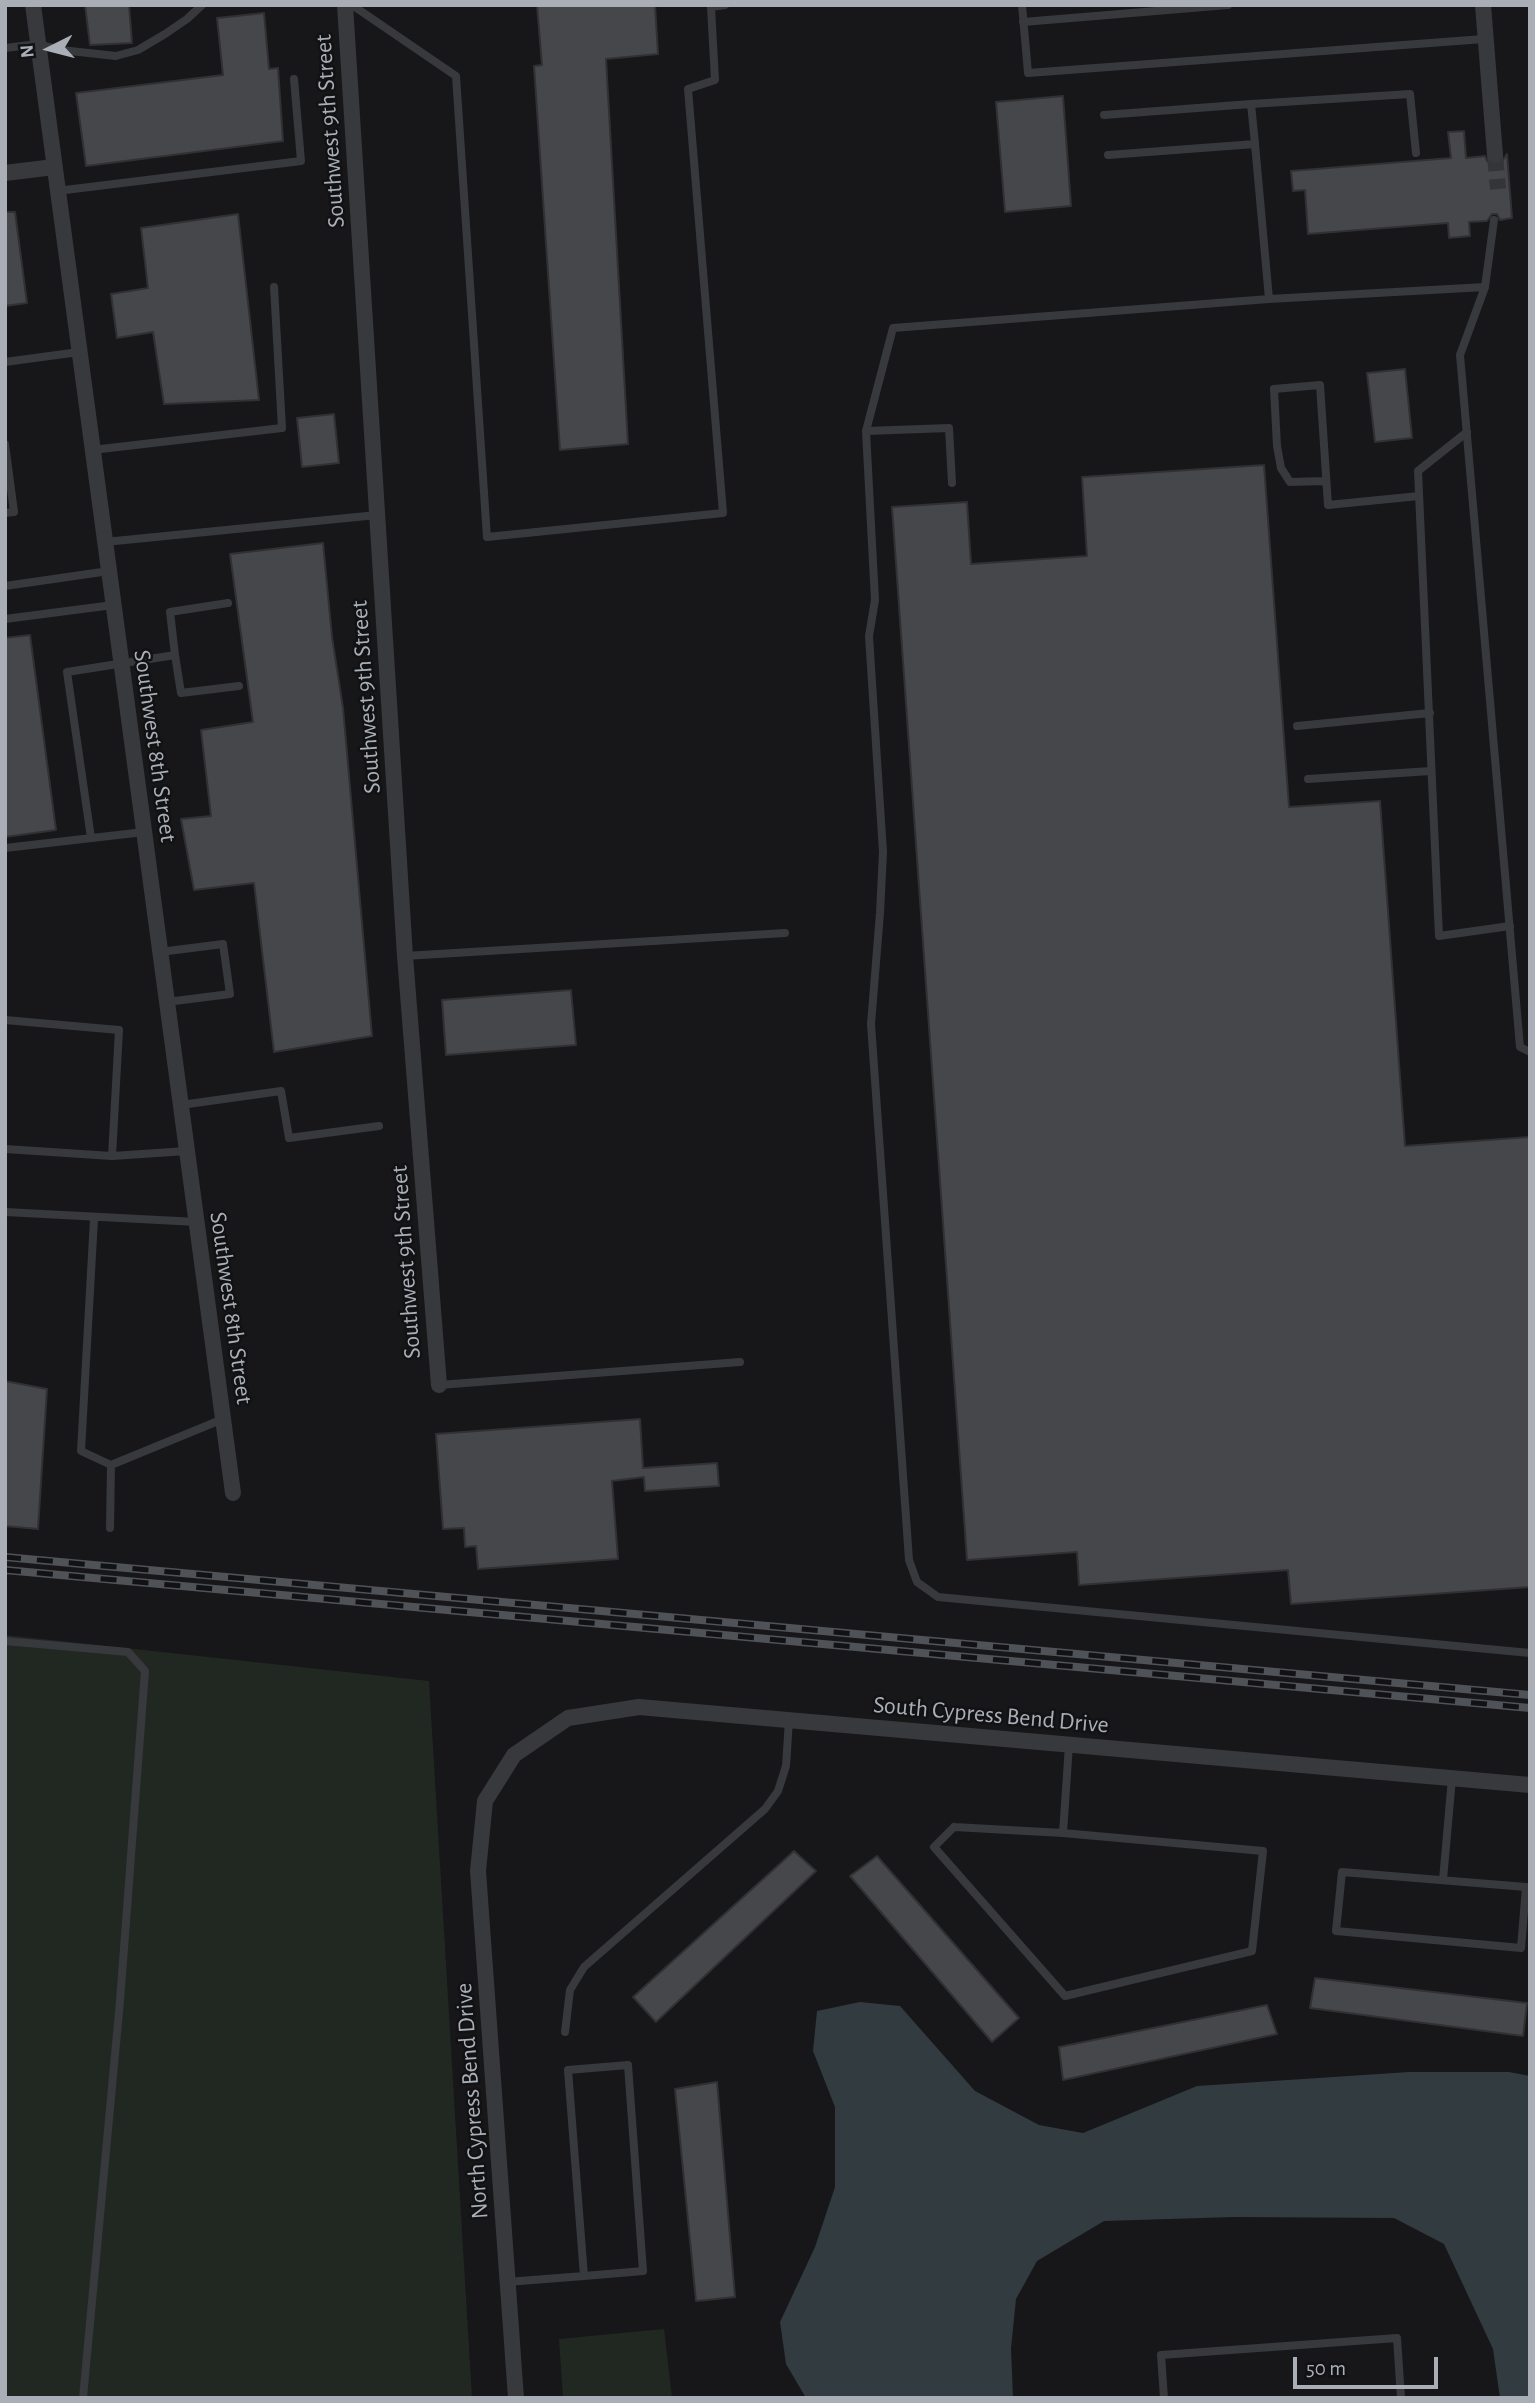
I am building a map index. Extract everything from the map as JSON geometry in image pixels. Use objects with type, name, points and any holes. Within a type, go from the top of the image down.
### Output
[{"type":"street","name":"Southwest 8th Street","points":[[33,5],[233,1493]]},
{"type":"street","name":"Southwest 9th Street","points":[[345,5],[405,956],[439,1385]]},
{"type":"street","points":[[1483,5],[1495,155]]},
{"type":"street","points":[[5,173],[54,167]]},
{"type":"street","name":"South Cypress Bend Drive","points":[[485,1801],[514,1755],[568,1718],[639,1707],[1530,1785]]},
{"type":"street","name":"North Cypress Bend Drive","points":[[485,1801],[478,1871],[516,2398]]},
{"type":"lane","points":[[5,48],[38,44],[72,51],[116,55],[138,50],[187,19],[202,5]]},
{"type":"lane","points":[[352,5],[456,76],[486,537],[723,513],[688,89],[715,80],[711,7],[725,5]]},
{"type":"lane","points":[[1022,5],[1028,73],[1484,39]]},
{"type":"lane","points":[[1023,22],[1228,5]]},
{"type":"lane","points":[[57,191],[301,161],[294,79]]},
{"type":"lane","points":[[1104,115],[1410,94],[1416,153]]},
{"type":"lane","points":[[1251,104],[1269,299]]},
{"type":"lane","points":[[1108,155],[1255,144]]},
{"type":"lane","points":[[1494,220],[1485,287],[1460,355],[1520,1047],[1530,1052]]},
{"type":"lane","points":[[92,450],[282,428],[274,287]]},
{"type":"lane","points":[[1485,287],[1269,299],[893,328],[866,431],[875,600],[869,636],[883,852],[871,1024],[909,1559],[917,1582],[938,1597],[1530,1653]]},
{"type":"lane","points":[[5,362],[79,352]]},
{"type":"lane","points":[[1325,481],[1290,482],[1281,468],[1273,389],[1320,386],[1328,505],[1419,496]]},
{"type":"lane","points":[[866,431],[949,428],[952,483]]},
{"type":"lane","points":[[1467,432],[1418,471],[1439,936],[1510,926]]},
{"type":"lane","points":[[5,444],[14,512],[5,513]]},
{"type":"lane","points":[[104,542],[377,515]]},
{"type":"lane","points":[[5,586],[109,571]]},
{"type":"lane","points":[[228,603],[170,612],[175,655],[181,693],[239,687]]},
{"type":"lane","points":[[5,619],[113,605]]},
{"type":"lane","points":[[91,838],[67,672],[175,655]]},
{"type":"lane","points":[[1297,726],[1430,713]]},
{"type":"lane","points":[[1308,779],[1431,771]]},
{"type":"lane","points":[[5,848],[144,832]]},
{"type":"lane","points":[[405,956],[785,933]]},
{"type":"lane","points":[[160,952],[223,944],[229,993],[167,1002]]},
{"type":"lane","points":[[5,1020],[119,1030],[112,1156]]},
{"type":"lane","points":[[181,1105],[281,1091],[289,1138],[379,1126]]},
{"type":"lane","points":[[5,1149],[112,1156],[187,1151]]},
{"type":"lane","points":[[5,1212],[94,1219],[197,1222]]},
{"type":"lane","points":[[94,1219],[81,1451],[111,1465],[223,1419]]},
{"type":"lane","points":[[439,1385],[740,1362]]},
{"type":"lane","points":[[110,1528],[111,1465]]},
{"type":"lane","points":[[5,1642],[128,1653],[145,1671],[120,2001],[83,2398]]},
{"type":"lane","points":[[565,2032],[570,1990],[584,1967],[765,1810],[779,1791],[786,1766],[789,1720]]},
{"type":"lane","points":[[1063,1833],[1069,1745]]},
{"type":"lane","points":[[1443,1880],[1452,1778]]},
{"type":"lane","points":[[954,1827],[1063,1833],[1263,1851],[1252,1951],[1065,1996],[934,1847],[954,1827]]},
{"type":"lane","points":[[1342,1872],[1443,1880],[1526,1887],[1521,1948],[1336,1931],[1342,1872]]},
{"type":"lane","points":[[507,2282],[584,2276],[643,2271],[628,2065],[568,2070],[584,2276]]},
{"type":"lane","points":[[1164,2398],[1161,2354],[1397,2339],[1401,2398]]},
{"type":"shaded area","points":[[5,1635],[429,1681],[472,2398],[5,2398]]},
{"type":"shaded area","points":[[860,2002],[900,2006],[975,2091],[1039,2125],[1083,2133],[1197,2086],[1409,2072],[1509,2072],[1530,2076],[1530,2398],[1500,2398],[1493,2349],[1444,2244],[1394,2218],[1234,2217],[1104,2221],[1037,2261],[1016,2299],[1011,2348],[1013,2398],[806,2398],[786,2364],[780,2322],[815,2247],[835,2187],[835,2107],[813,2051],[817,2011]]},
{"type":"shaded area","points":[[664,2329],[672,2398],[563,2398],[559,2339]]},
{"type":"building","points":[[85,5],[129,5],[132,43],[90,45]]},
{"type":"building","points":[[537,5],[655,5],[658,54],[606,59],[628,444],[560,450],[534,66],[542,65]]},
{"type":"building","points":[[264,13],[269,69],[278,68],[283,141],[86,166],[76,93],[223,75],[217,18]]},
{"type":"building","points":[[1063,96],[1071,206],[1005,212],[996,102]]},
{"type":"building","points":[[1464,131],[1466,158],[1485,156],[1487,161],[1495,165],[1501,163],[1507,154],[1512,218],[1500,220],[1497,214],[1492,214],[1487,221],[1469,222],[1470,236],[1449,238],[1448,223],[1308,234],[1305,190],[1293,191],[1291,171],[1451,158],[1448,132]]},
{"type":"building","points":[[5,212],[15,212],[27,303],[5,306]]},
{"type":"building","points":[[238,214],[259,400],[164,404],[153,332],[117,338],[111,294],[148,288],[141,228]]},
{"type":"building","points":[[1405,369],[1412,438],[1375,442],[1367,373]]},
{"type":"building","points":[[334,414],[339,463],[302,467],[297,418]]},
{"type":"building","points":[[1264,465],[1289,807],[1380,801],[1405,1146],[1530,1137],[1530,1587],[1291,1604],[1288,1570],[1079,1585],[1077,1552],[967,1560],[892,507],[967,502],[971,564],[1087,556],[1082,477]]},
{"type":"building","points":[[323,543],[332,637],[343,708],[372,1036],[274,1052],[254,883],[194,890],[181,819],[211,816],[201,730],[253,722],[230,554]]},
{"type":"building","points":[[30,635],[56,830],[5,837],[5,638]]},
{"type":"building","points":[[571,990],[576,1045],[446,1055],[442,1000]]},
{"type":"building","points":[[5,1381],[47,1389],[38,1529],[5,1526]]},
{"type":"building","points":[[640,1419],[643,1468],[717,1463],[719,1486],[645,1491],[644,1477],[612,1481],[618,1559],[478,1569],[476,1546],[465,1547],[464,1528],[443,1529],[436,1434]]},
{"type":"building","points":[[794,1851],[816,1871],[656,2022],[633,1997]]},
{"type":"building","points":[[877,1856],[1019,2018],[992,2042],[850,1876]]},
{"type":"building","points":[[1315,1978],[1527,2003],[1523,2036],[1310,2008]]},
{"type":"building","points":[[1267,2005],[1277,2034],[1063,2080],[1059,2047]]},
{"type":"building","points":[[717,2082],[735,2297],[696,2301],[675,2089]]},
{"type":"tunnel","points":[[1495,155],[1498,189]]},
{"type":"railway","points":[[5,1557],[1530,1695]]},
{"type":"railway","points":[[5,1570],[1530,1708]]}]
